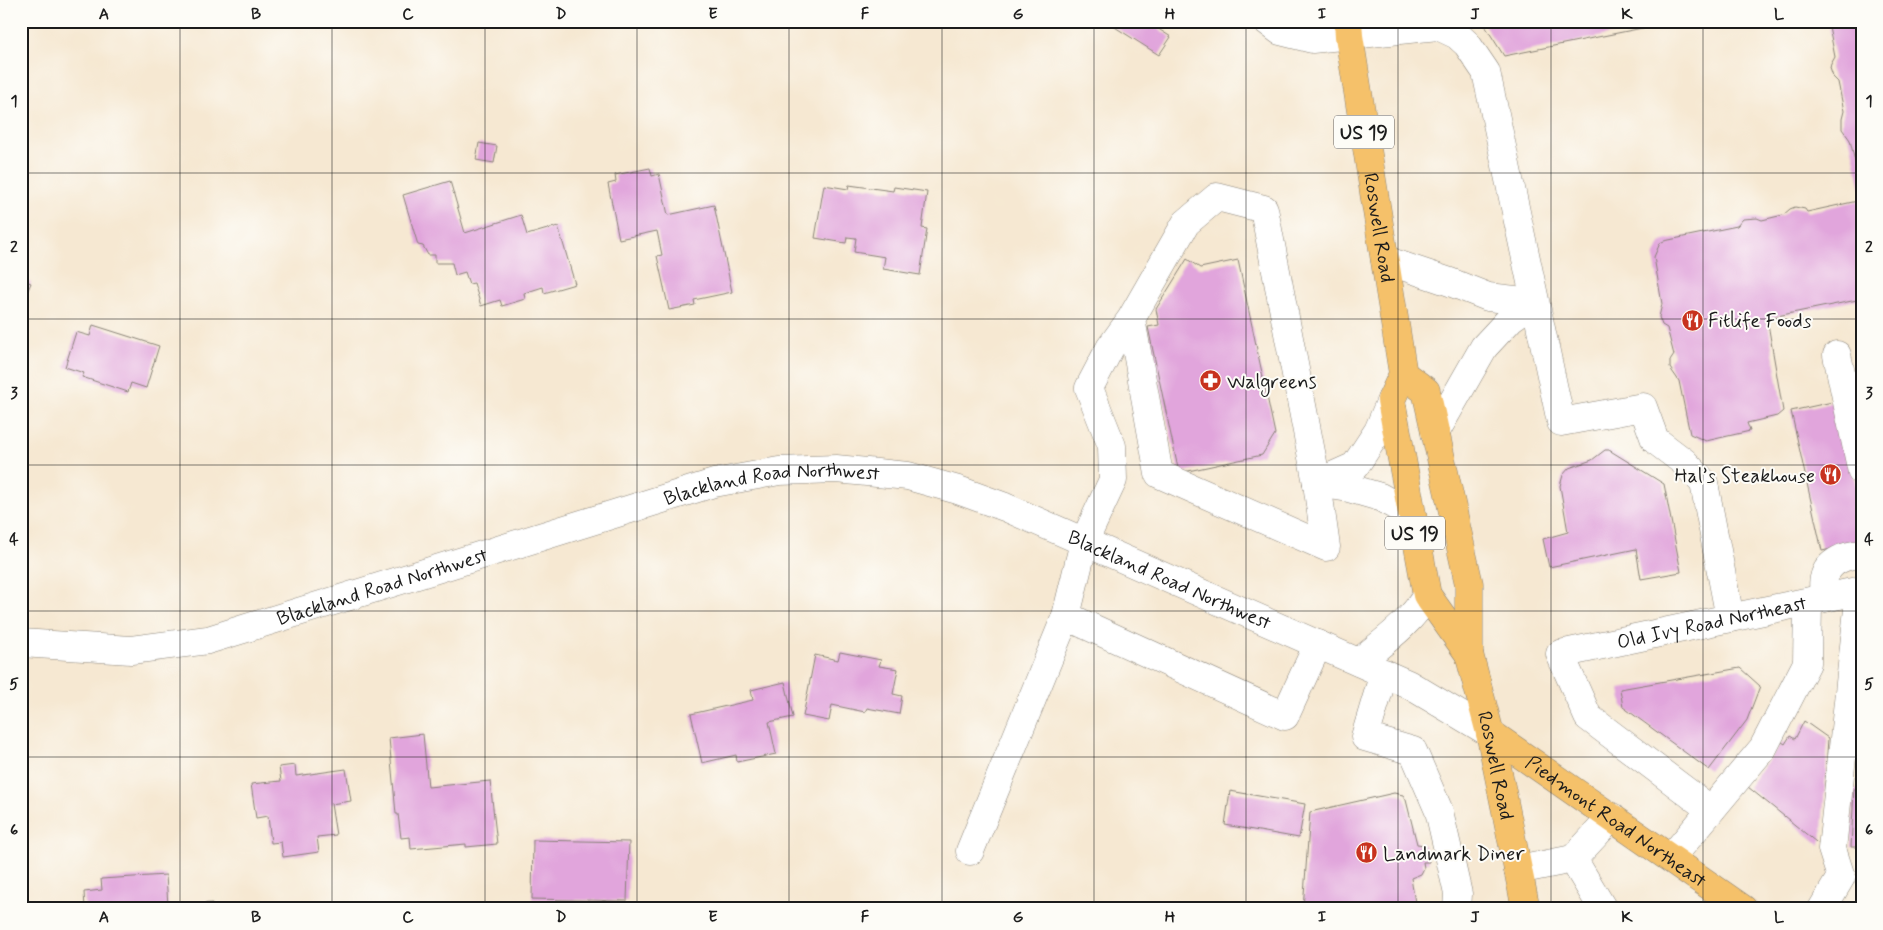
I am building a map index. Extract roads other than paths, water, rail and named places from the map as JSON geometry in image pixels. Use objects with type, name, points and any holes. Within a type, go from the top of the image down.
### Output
[{"type":"main road","name":"Roswell Road","points":[[1348,29],[1403,374],[1426,391],[1469,584],[1469,654],[1490,733],[1526,909]]},
{"type":"main road","points":[[1391,400],[1403,374]]},
{"type":"main road","name":"Roswell Road","points":[[1391,400],[1427,595],[1469,654]]},
{"type":"main road","name":"Piedmont Road Northeast","points":[[1490,733],[1743,909]]},
{"type":"street","points":[[1266,21],[1280,31],[1312,39],[1348,29],[1438,26],[1457,35],[1467,44],[1486,72],[1561,422],[1643,408],[1655,440],[1684,462],[1704,483],[1730,618]]},
{"type":"street","points":[[970,851],[1066,616],[1084,542],[1113,480],[1112,446],[1088,388],[1110,348],[1131,319],[1186,223],[1217,197],[1264,209],[1317,483],[1326,547],[1159,474],[1131,319]]},
{"type":"street","points":[[1384,260],[1450,282],[1488,298],[1534,302]]},
{"type":"street","points":[[1435,433],[1484,347],[1512,318],[1534,302]]},
{"type":"street","points":[[1837,356],[1862,472]]},
{"type":"street","points":[[1317,483],[1355,466],[1378,431],[1391,400]]},
{"type":"street","name":"Blackland Road Northwest","points":[[21,643],[131,650],[208,640],[714,483],[778,471],[836,469],[908,476],[958,490],[1005,507],[1408,684],[1490,733]]},
{"type":"street","points":[[1317,483],[1349,488],[1374,495],[1412,515]]},
{"type":"street","points":[[1671,858],[1763,748],[1807,663],[1816,600],[1824,578],[1834,562],[1851,555],[1862,554]]},
{"type":"street","points":[[1822,909],[1851,878],[1832,849],[1861,591]]},
{"type":"street","name":"Old Ivy Road Northeast","points":[[1711,810],[1588,717],[1560,654],[1861,591]]},
{"type":"street","points":[[1359,662],[1406,622],[1422,604],[1427,595]]},
{"type":"street","points":[[1066,616],[1285,716],[1318,644]]},
{"type":"street","points":[[1384,673],[1365,737],[1414,751],[1439,811],[1458,894],[1457,909]]},
{"type":"street","points":[[1518,870],[1573,859],[1612,817]]},
{"type":"street","points":[[1573,859],[1603,909]]},
{"type":"place","name":"Fitlife Foods","points":[[1692,320]]},
{"type":"place","name":"Walgreens","points":[[1211,381]]},
{"type":"place","name":"Hal’s Steakhouse","points":[[1831,475]]},
{"type":"place","name":"Landmark Diner","points":[[1367,853]]}]
